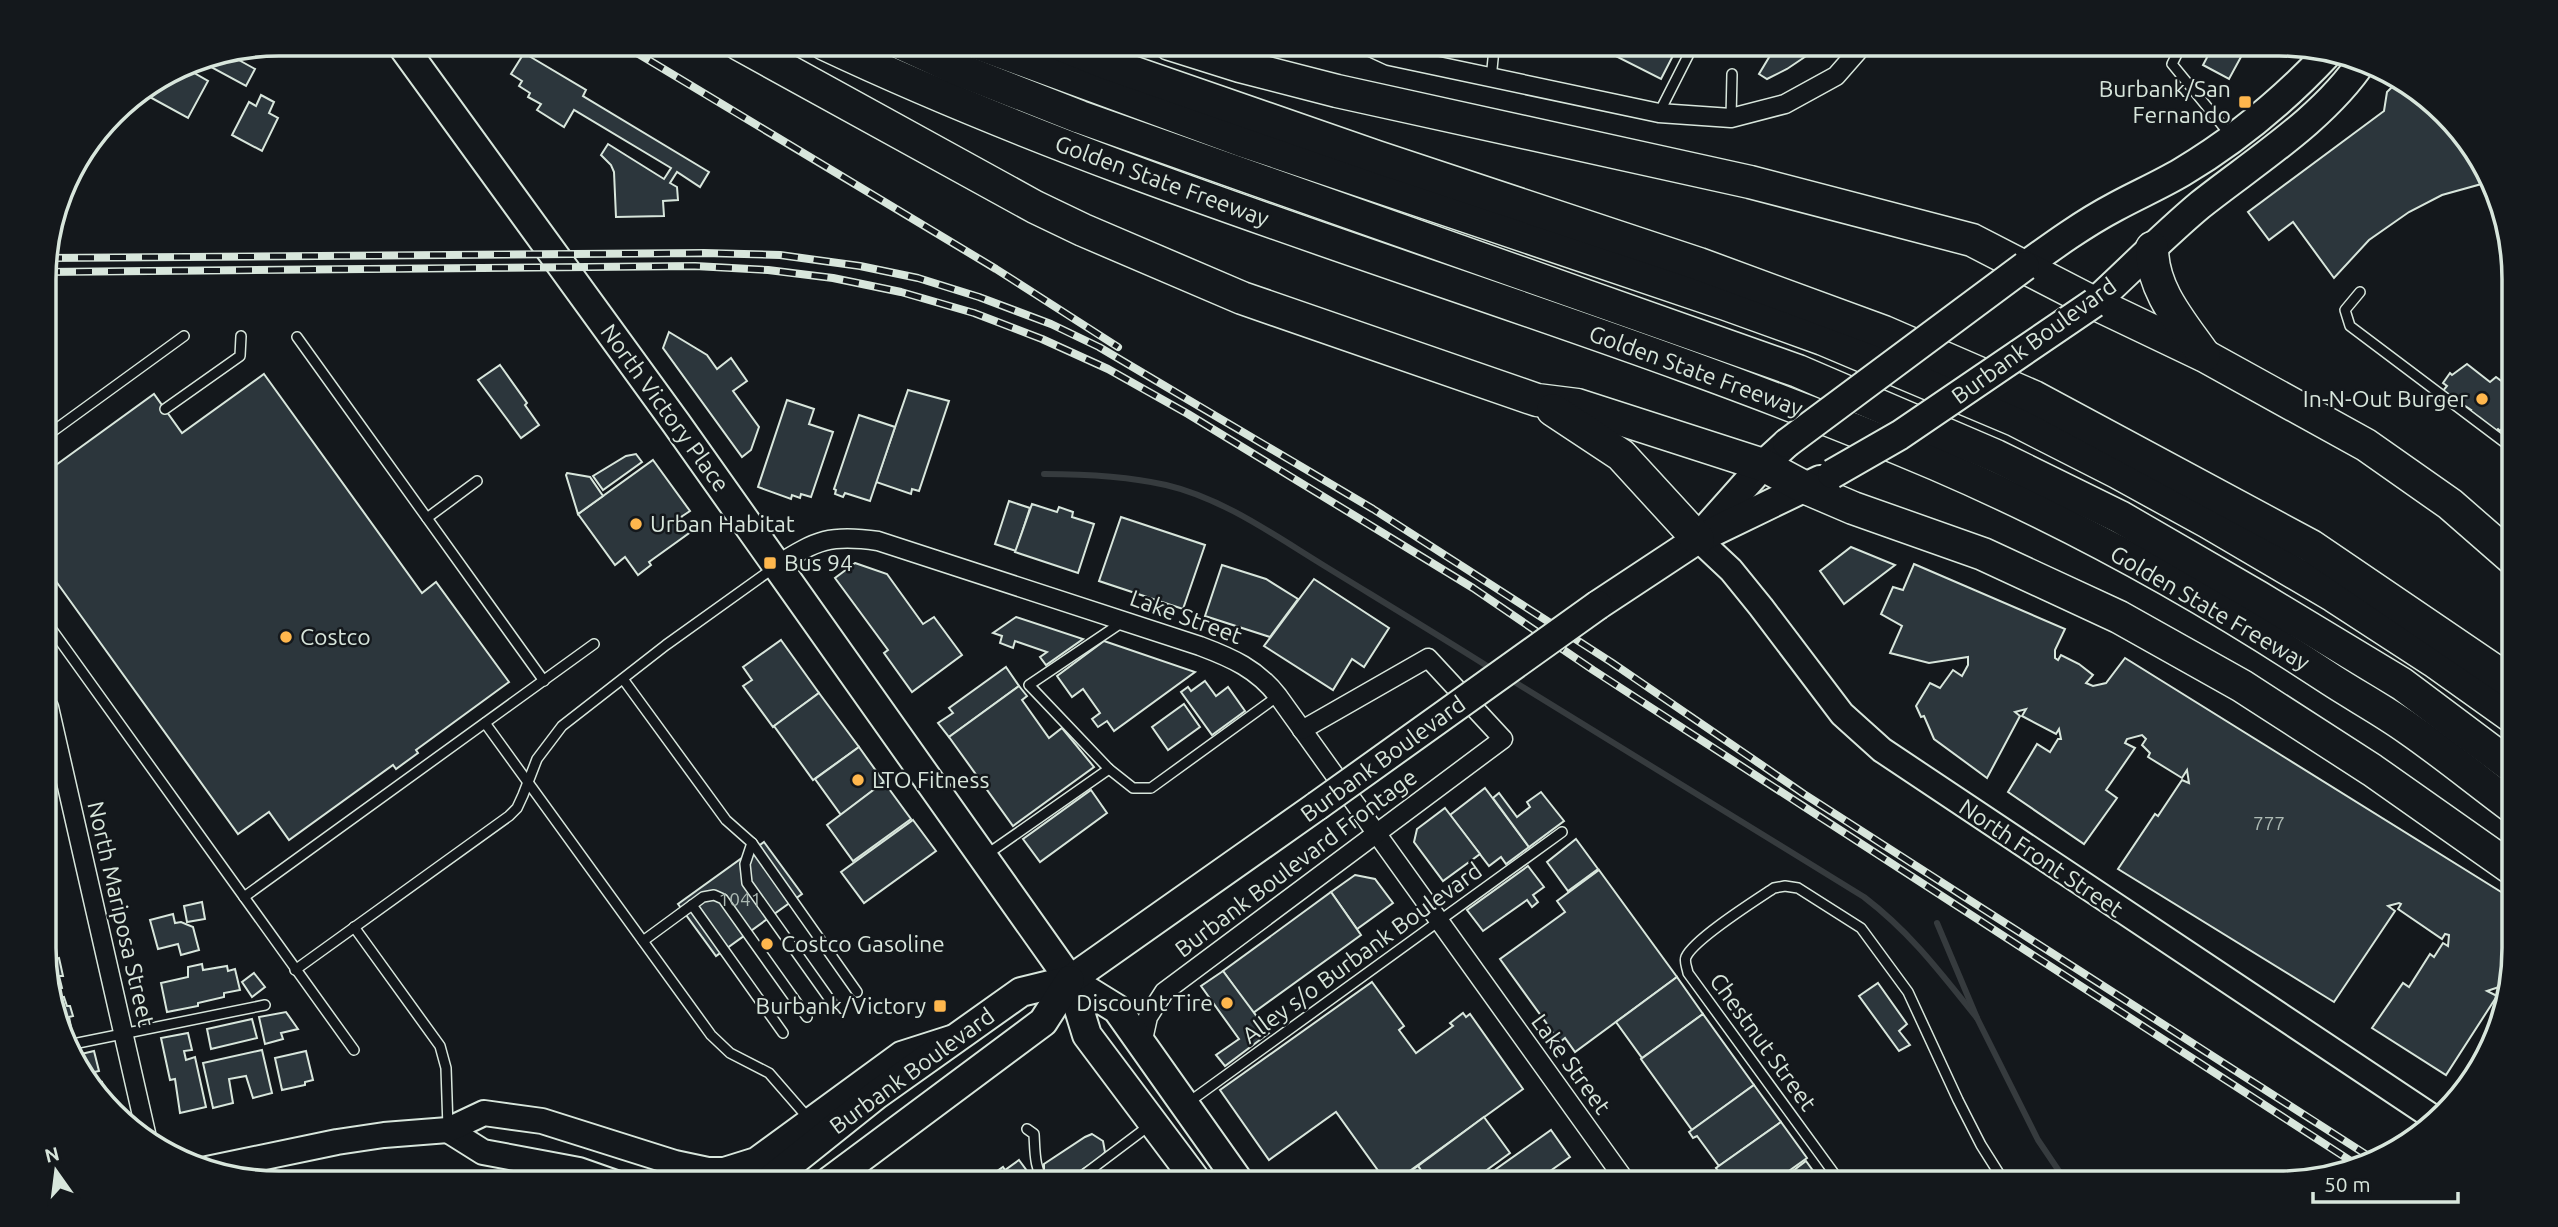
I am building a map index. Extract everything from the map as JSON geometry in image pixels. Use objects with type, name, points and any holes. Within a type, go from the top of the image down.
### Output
[{"type":"highway","points":[[761,56],[1035,207],[1254,303],[1538,400],[1577,405],[1763,465],[1804,487],[1853,508],[1983,554],[2119,617],[2242,686],[2372,770],[2502,862]]},
{"type":"highway","name":"Golden State Freeway","points":[[851,56],[921,89],[1063,146],[1776,398],[1941,466],[2058,522],[2259,632],[2407,727],[2502,799]]},
{"type":"highway","points":[[929,56],[1080,117],[1798,372],[1996,456],[2120,517],[2258,597],[2402,684],[2502,759]]},
{"type":"highway","points":[[1012,56],[1241,141],[1799,330],[2015,420],[2129,478],[2322,589],[2434,661],[2502,710]]},
{"type":"highway","points":[[1089,56],[1724,273],[1884,332],[2035,397],[2311,546],[2502,676]]},
{"type":"highway","points":[[1208,56],[1337,91],[1594,147],[1848,207],[1972,240],[2205,356],[2367,445],[2449,505],[2502,550]]},
{"type":"highway","points":[[2152,248],[2152,268],[2164,297],[2205,356]]},
{"type":"highway","points":[[1538,400],[1621,455],[1698,539]]},
{"type":"main road","name":"North Victory Place","points":[[410,56],[777,565],[1070,981]]},
{"type":"main road","name":"Burbank Boulevard","points":[[1698,539],[1763,465],[1787,443],[2060,240],[2112,208],[2182,173],[2232,137],[2280,99],[2317,60]]},
{"type":"main road","name":"Burbank Boulevard","points":[[843,1171],[1043,1022],[1070,981],[1636,578],[1698,539],[1832,474],[1900,435],[2094,303],[2198,207],[2323,106],[2355,70]]},
{"type":"main road","name":"North Front Street","points":[[1698,539],[1731,570],[1842,714],[1882,750],[2428,1114]]},
{"type":"main road","name":"Burbank Boulevard","points":[[781,1171],[876,1096],[1021,992],[1070,981]]},
{"type":"main road","points":[[1070,981],[1117,1009],[1232,1171]]},
{"type":"main road","points":[[1070,981],[1087,1035],[1189,1171]]},
{"type":"main road","points":[[227,1165],[348,1140],[448,1130],[484,1114],[511,1115],[542,1121],[690,1167],[724,1170],[756,1160],[901,1054],[958,1037]]},
{"type":"main road","points":[[448,1130],[483,1152],[582,1171]]},
{"type":"street","points":[[1390,56],[1659,113],[1731,118],[1785,104],[1836,76],[1854,56]]},
{"type":"street","name":"Lake Street","points":[[777,565],[824,539],[878,541],[1125,620],[1224,655],[1259,675],[1278,696],[1375,835],[1618,1171]]},
{"type":"street","name":"Burbank Boulevard Frontage","points":[[1142,1044],[1148,1017],[1164,992],[1503,738],[1428,658],[1302,730]]},
{"type":"street","name":"North Mariposa Street","points":[[56,738],[144,1126]]},
{"type":"lane","points":[[1491,79],[1493,56]]},
{"type":"lane","points":[[1659,113],[1688,56]]},
{"type":"lane","points":[[2176,56],[2172,64],[2232,137]]},
{"type":"lane","points":[[1731,118],[1732,74]]},
{"type":"lane","points":[[2360,292],[2345,310],[2350,326],[2502,440]]},
{"type":"lane","points":[[56,429],[184,335]]},
{"type":"lane","points":[[165,409],[240,356],[241,336]]},
{"type":"lane","points":[[297,337],[544,681]]},
{"type":"lane","points":[[427,518],[477,481]]},
{"type":"lane","points":[[295,970],[509,816],[517,807],[537,759],[562,726],[777,565]]},
{"type":"lane","points":[[1125,620],[1029,685],[1109,769],[1133,788],[1151,788],[1278,696]]},
{"type":"lane","points":[[56,635],[354,1050]]},
{"type":"lane","points":[[244,897],[594,644]]},
{"type":"lane","points":[[623,679],[726,820],[752,843],[857,992]]},
{"type":"lane","points":[[485,723],[720,1045],[769,1073],[810,1120]]},
{"type":"lane","points":[[982,858],[1109,769]]},
{"type":"lane","name":"Alley s/o Burbank Boulevard","points":[[1185,1105],[1562,832]]},
{"type":"lane","points":[[752,843],[745,864],[747,883],[833,1004]]},
{"type":"lane","name":"Chestnut Street","points":[[1832,1171],[1688,973],[1685,960],[1717,927],[1774,888],[1798,888],[1861,928],[1908,992],[1958,1100],[1997,1171]]},
{"type":"lane","points":[[643,941],[709,895],[723,899],[807,1017]]},
{"type":"lane","points":[[692,905],[783,1033]]},
{"type":"lane","points":[[355,927],[440,1046],[445,1060],[448,1130]]},
{"type":"lane","points":[[78,1043],[265,1005]]},
{"type":"lane","points":[[1089,1171],[1153,1122]]},
{"type":"lane","points":[[1027,1129],[1034,1134],[1039,1171]]},
{"type":"building","points":[[522,56],[529,56],[586,90],[583,96],[709,172],[700,187],[677,172],[670,183],[677,187],[678,200],[663,201],[664,216],[616,217],[614,172],[601,155],[608,144],[664,179],[671,168],[574,110],[564,127],[537,110],[541,104],[528,97],[530,93],[519,86],[522,81],[511,74]]},
{"type":"building","points":[[1616,56],[1673,56],[1661,79]]},
{"type":"building","points":[[1770,56],[1806,56],[1767,79],[1759,74]]},
{"type":"building","points":[[2208,56],[2241,56],[2229,79],[2203,65]]},
{"type":"building","points":[[238,60],[255,69],[246,86],[211,67]]},
{"type":"building","points":[[194,73],[208,81],[188,118],[150,97]]},
{"type":"building","points":[[2392,87],[2437,121],[2456,143],[2480,184],[2442,195],[2409,212],[2369,240],[2334,278],[2293,222],[2269,240],[2248,212],[2384,111],[2387,92]]},
{"type":"building","points":[[261,95],[274,102],[269,113],[278,118],[262,151],[232,135],[249,102],[256,106]]},
{"type":"building","points":[[669,332],[707,355],[717,369],[731,358],[747,381],[733,391],[759,427],[751,450],[742,457],[663,348]]},
{"type":"building","name":"In-N-Out Burger","points":[[2467,364],[2490,382],[2496,377],[2502,382],[2500,431],[2498,429],[2494,432],[2480,418],[2479,420],[2469,412],[2471,410],[2442,392],[2447,386],[2443,383],[2450,373],[2452,375]]},
{"type":"building","points":[[500,365],[539,425],[521,438],[478,380]]},
{"type":"building","name":"Costco","points":[[264,374],[422,593],[436,582],[509,682],[416,750],[418,753],[396,769],[393,765],[289,840],[269,812],[238,834],[56,581],[56,465],[154,394],[182,433]]},
{"type":"building","points":[[908,390],[949,401],[919,491],[912,489],[911,494],[876,482]]},
{"type":"building","points":[[787,400],[814,409],[809,424],[833,432],[811,497],[801,494],[800,498],[792,495],[791,499],[758,487]]},
{"type":"building","points":[[859,415],[895,427],[870,501],[845,493],[843,497],[835,494],[834,489]]},
{"type":"building","points":[[636,454],[642,462],[603,490],[593,476],[626,456]]},
{"type":"building","name":"Urban Habitat","points":[[653,460],[690,511],[681,517],[692,531],[649,562],[651,565],[638,575],[625,557],[615,565],[578,514]]},
{"type":"building","points":[[567,473],[590,477],[603,496],[578,514]]},
{"type":"building","points":[[1009,501],[1030,508],[1016,551],[995,544]]},
{"type":"building","points":[[1032,504],[1057,512],[1059,507],[1073,512],[1072,517],[1094,524],[1078,573],[1015,552]]},
{"type":"building","points":[[1121,517],[1205,545],[1183,609],[1099,581]]},
{"type":"building","points":[[1851,547],[1895,565],[1844,604],[1820,571]]},
{"type":"building","points":[[855,563],[887,574],[923,624],[934,617],[962,655],[912,692],[884,653],[888,650],[835,578]]},
{"type":"building","points":[[1914,564],[2065,629],[2055,650],[2055,658],[2058,660],[2061,655],[2079,664],[2093,675],[2086,683],[2093,686],[2106,683],[2125,658],[2502,893],[2499,987],[2487,991],[2497,996],[2446,1075],[2372,1028],[2403,983],[2409,987],[2430,954],[2434,957],[2443,943],[2448,946],[2449,935],[2445,934],[2442,939],[2398,909],[2401,904],[2399,903],[2388,906],[2395,911],[2334,1002],[2118,869],[2182,780],[2189,783],[2187,770],[2182,778],[2148,757],[2150,753],[2142,745],[2146,739],[2142,735],[2127,739],[2125,743],[2135,748],[2106,790],[2117,798],[2084,844],[2008,792],[2037,744],[2050,752],[2058,739],[2061,739],[2059,729],[2056,734],[2022,716],[2026,709],[2015,712],[2020,716],[1987,778],[1934,739],[1924,716],[1921,717],[1916,706],[1930,683],[1940,688],[1953,670],[1962,676],[1968,665],[1968,657],[1929,663],[1890,653],[1902,626],[1881,614],[1893,587],[1903,590]]},
{"type":"building","points":[[1222,565],[1266,579],[1298,599],[1270,637],[1205,616]]},
{"type":"building","points":[[1314,579],[1389,628],[1364,667],[1352,659],[1333,690],[1264,646]]},
{"type":"building","points":[[1016,617],[1083,639],[1046,665],[1040,657],[1047,652],[1015,641],[1013,648],[1000,643],[1002,636],[993,633]]},
{"type":"building","points":[[781,640],[819,693],[773,727],[743,686],[752,680],[743,667]]},
{"type":"building","points":[[1104,641],[1195,672],[1114,731],[1107,721],[1098,727],[1092,719],[1100,713],[1083,689],[1072,697],[1057,676]]},
{"type":"building","points":[[1006,667],[1019,686],[949,737],[938,723],[953,713],[949,708]]},
{"type":"building","points":[[1205,681],[1216,696],[1228,687],[1245,711],[1212,735],[1181,692],[1188,687],[1191,691]]},
{"type":"building","points":[[1019,686],[1027,696],[1022,700],[1049,738],[1062,728],[1094,767],[1013,826],[949,737]]},
{"type":"building","points":[[819,693],[859,747],[813,780],[774,726]]},
{"type":"building","points":[[1184,704],[1200,727],[1168,750],[1152,727]]},
{"type":"building","points":[[859,747],[884,782],[841,815],[815,779]]},
{"type":"building","points":[[884,782],[911,819],[853,861],[827,825]]},
{"type":"building","points":[[1485,788],[1529,847],[1506,864],[1501,857],[1489,866],[1450,815]]},
{"type":"building","points":[[1091,790],[1107,813],[1040,862],[1023,839]]},
{"type":"building","points":[[1541,792],[1564,821],[1529,847],[1493,798],[1499,793],[1517,817],[1530,807],[1527,802]]},
{"type":"building","points":[[1445,808],[1480,854],[1443,881],[1414,842],[1417,829]]},
{"type":"building","points":[[913,820],[936,851],[864,903],[841,872]]},
{"type":"building","points":[[1576,839],[1598,869],[1568,891],[1547,862]]},
{"type":"building","points":[[764,842],[802,894],[716,956],[678,904]]},
{"type":"building","points":[[1528,866],[1544,887],[1533,895],[1538,902],[1532,907],[1527,900],[1483,931],[1467,910]]},
{"type":"building","points":[[1599,870],[1677,977],[1575,1052],[1565,1038],[1560,1042],[1500,959],[1565,912],[1557,901]]},
{"type":"building","points":[[1355,875],[1375,879],[1393,903],[1357,929],[1331,892]]},
{"type":"building","points":[[1331,892],[1361,935],[1253,1013],[1223,971]]},
{"type":"building","points":[[202,902],[205,919],[187,922],[184,906]]},
{"type":"building","points":[[173,914],[175,923],[181,922],[193,927],[199,950],[181,955],[178,944],[158,949],[150,920]]},
{"type":"building","points":[[59,958],[63,976],[59,976],[60,988],[58,977],[57,959]]},
{"type":"building","points":[[202,964],[203,970],[227,966],[228,971],[235,969],[240,990],[224,993],[224,997],[198,1003],[198,1006],[167,1012],[161,983],[188,977],[188,967]]},
{"type":"building","points":[[1223,971],[1269,1033],[1225,1066],[1216,1055],[1239,1039],[1201,986]]},
{"type":"building","points":[[254,973],[265,987],[252,997],[242,982]]},
{"type":"building","points":[[1677,977],[1703,1014],[1642,1058],[1616,1022]]},
{"type":"building","points":[[1372,982],[1404,1026],[1399,1030],[1416,1053],[1453,1026],[1450,1023],[1463,1013],[1466,1017],[1470,1014],[1523,1089],[1410,1171],[1378,1171],[1336,1112],[1269,1160],[1220,1090]]},
{"type":"building","points":[[1878,983],[1907,1024],[1899,1031],[1910,1045],[1899,1051],[1859,996]]},
{"type":"building","points":[[62,997],[67,1006],[70,1006],[73,1016],[69,1017],[71,1027],[64,1006]]},
{"type":"building","points":[[286,1012],[298,1029],[281,1033],[283,1039],[265,1044],[259,1017]]},
{"type":"building","points":[[1703,1014],[1754,1085],[1692,1130],[1641,1059]]},
{"type":"building","points":[[252,1019],[257,1038],[211,1049],[207,1029]]},
{"type":"building","points":[[188,1033],[192,1050],[184,1051],[186,1060],[195,1057],[206,1107],[180,1113],[175,1079],[170,1080],[161,1038]]},
{"type":"building","points":[[262,1050],[272,1093],[253,1098],[246,1076],[229,1079],[233,1103],[213,1108],[203,1063]]},
{"type":"building","points":[[94,1051],[99,1071],[94,1072],[83,1054]]},
{"type":"building","points":[[306,1051],[313,1080],[305,1082],[305,1085],[282,1090],[275,1058]]},
{"type":"building","points":[[1754,1085],[1781,1122],[1719,1166],[1697,1136],[1693,1138],[1689,1132]]},
{"type":"building","points":[[1484,1117],[1510,1153],[1485,1171],[1422,1171],[1418,1166]]},
{"type":"building","points":[[1781,1122],[1807,1158],[1789,1171],[1718,1171],[1716,1168]]},
{"type":"building","points":[[1551,1130],[1570,1157],[1550,1171],[1493,1171]]},
{"type":"building","points":[[1092,1134],[1103,1141],[1105,1152],[1101,1157],[1080,1171],[1044,1171],[1044,1164]]},
{"type":"building","points":[[1019,1160],[1027,1171],[997,1171],[1003,1167],[1005,1170]]},
{"type":"building","points":[[1806,1161],[1813,1171],[1793,1171]]},
{"type":"waterway","points":[[1044,474],[1136,479],[1166,485],[1207,499],[1267,530],[1495,671]]},
{"type":"waterway","points":[[1508,678],[1864,897],[1911,939],[1977,1018]]},
{"type":"waterway","points":[[1937,923],[1977,1018],[2038,1140],[2059,1171]]},
{"type":"railway","points":[[642,56],[996,269],[1118,347]]},
{"type":"railway","points":[[57,258],[704,253],[780,255],[860,266],[918,278],[1051,324],[1099,347],[1373,509],[1611,662],[1804,794],[2365,1154]]},
{"type":"railway","points":[[56,272],[695,266],[768,270],[833,278],[901,292],[974,313],[1042,339],[1108,369],[1188,414],[1473,588],[1593,670],[2348,1159]]},
{"type":"place","name":"Burbank/San Fernando","points":[[2245,102]]},
{"type":"place","name":"In-N-Out Burger","points":[[2482,399]]},
{"type":"place","name":"Urban Habitat","points":[[636,524]]},
{"type":"place","name":"Bus 94","points":[[770,563]]},
{"type":"place","name":"Costco","points":[[286,637]]},
{"type":"place","name":"LTO Fitness","points":[[858,780]]},
{"type":"place","name":"Costco Gasoline","points":[[767,944]]},
{"type":"place","name":"Discount Tire","points":[[1227,1003]]},
{"type":"place","name":"Burbank/Victory","points":[[940,1006]]}]
